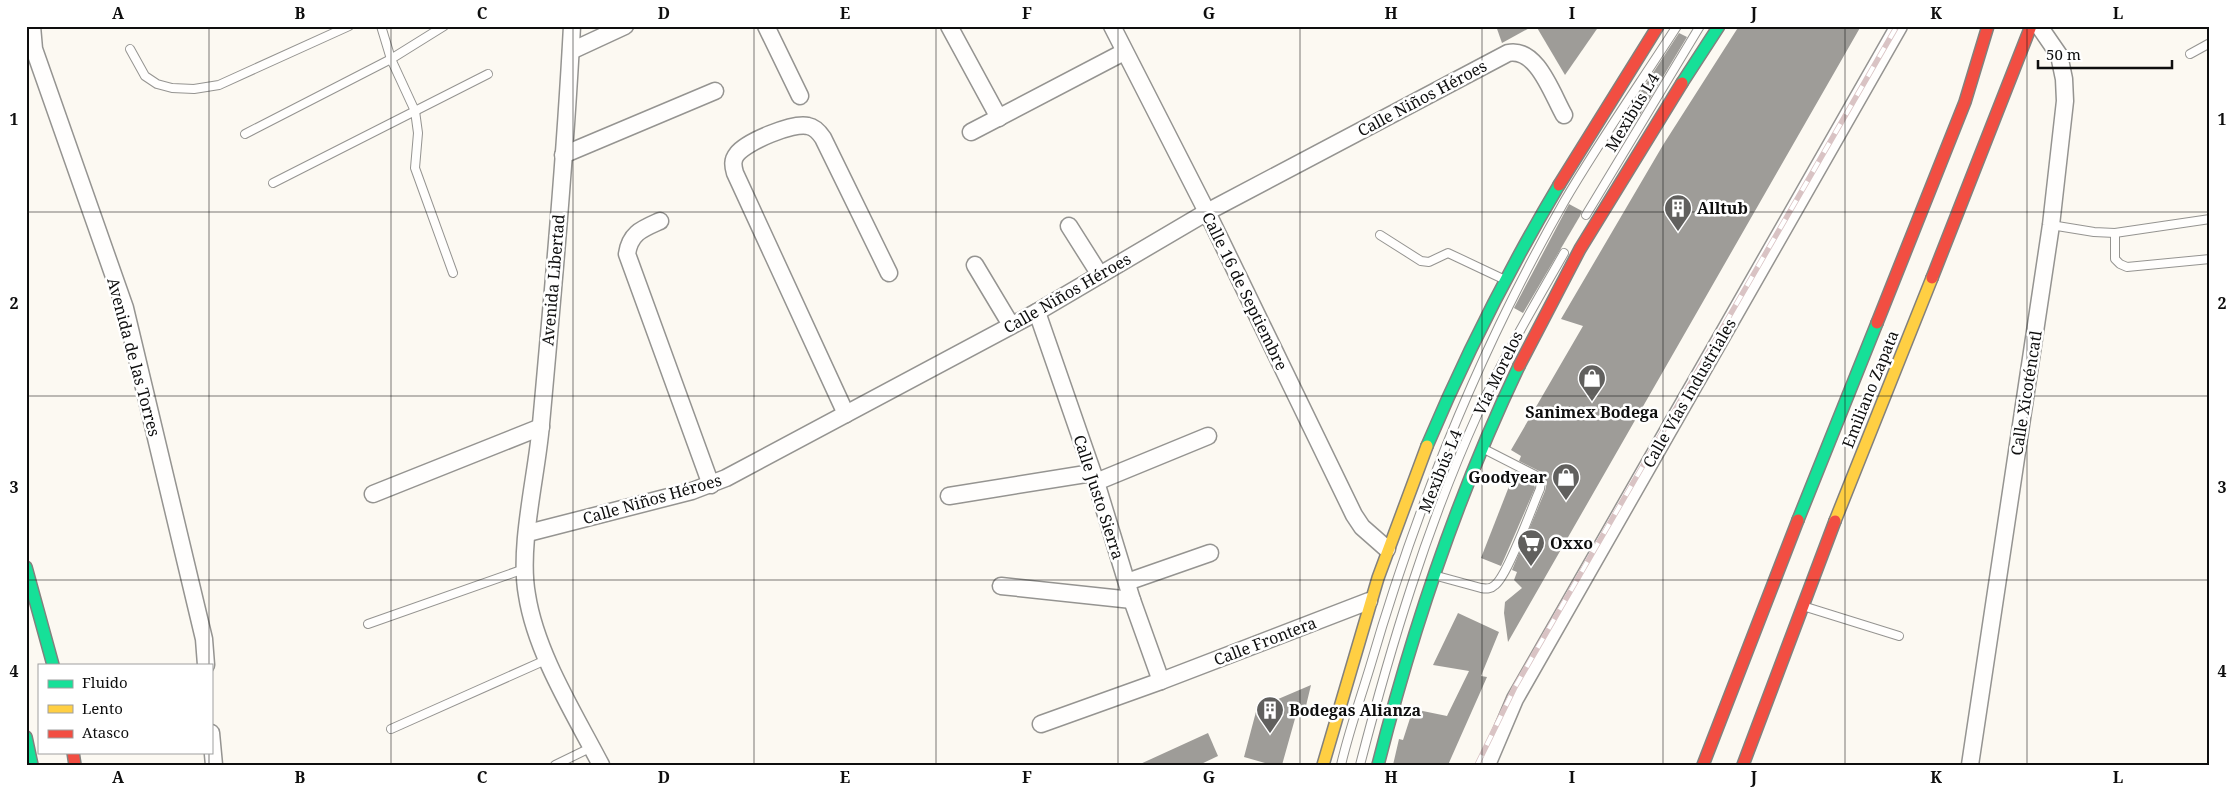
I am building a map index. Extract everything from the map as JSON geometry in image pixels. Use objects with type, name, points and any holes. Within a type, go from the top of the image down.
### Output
[{"type":"main road","points":[[1323,765],[1344,682],[1369,601],[1387,549],[1446,402],[1505,280],[1555,190],[1658,26]]},
{"type":"main road","name":"Vía Morelos","points":[[1378,765],[1394,694],[1433,575],[1460,499],[1508,387],[1566,274],[1600,214],[1719,26]]},
{"type":"main road","name":"Emiliano Zapata","points":[[1703,765],[1723,709],[1965,102],[1988,26]]},
{"type":"main road","name":"Emiliano Zapata","points":[[1742,765],[1802,606],[2031,26]]},
{"type":"main road","points":[[26,567],[53,664]]},
{"type":"main road","points":[[26,737],[32,765]]},
{"type":"street","name":"Avenida de las Torres","points":[[32,26],[34,49],[125,308],[204,639],[206,664]]},
{"type":"street","name":"Avenida Libertad","points":[[572,26],[541,427],[525,568],[526,594],[548,659],[601,765]]},
{"type":"street","points":[[571,51],[625,26]]},
{"type":"street","points":[[766,26],[800,96]]},
{"type":"street","points":[[949,26],[999,118]]},
{"type":"street","name":"Calle 16 de Septiembre","points":[[1112,26],[1207,212],[1354,515],[1362,527],[1387,549]]},
{"type":"street","name":"Calle Vías Industriales","points":[[1487,765],[1516,699],[1900,26]]},
{"type":"street","name":"Calle Xicoténcatl","points":[[1970,765],[2051,225],[2066,102],[2059,55],[2039,26]]},
{"type":"street","name":"Calle Niños Héroes","points":[[528,534],[711,485],[1037,312],[1207,212],[1508,53],[1516,51],[1523,53],[1535,62],[1564,115]]},
{"type":"street","points":[[971,132],[1124,52]]},
{"type":"street","points":[[563,155],[715,92]]},
{"type":"street","points":[[846,414],[735,173],[733,165],[737,153],[745,147],[799,124],[817,130],[889,272]]},
{"type":"street","points":[[660,221],[639,230],[632,236],[627,254],[711,485]]},
{"type":"street","points":[[1069,226],[1100,276]]},
{"type":"street","points":[[976,265],[1011,326]]},
{"type":"street","name":"Calle Justo Sierra","points":[[1037,312],[1094,477],[1132,600],[1161,681]]},
{"type":"street","points":[[373,494],[541,427]]},
{"type":"street","points":[[949,496],[1094,477],[1208,436]]},
{"type":"street","points":[[1127,582],[1210,553]]},
{"type":"street","points":[[1001,586],[1132,600]]},
{"type":"street","name":"Calle Frontera","points":[[1041,724],[1161,681],[1369,601]]},
{"type":"street","points":[[212,744],[214,765]]},
{"type":"lane","points":[[130,49],[145,76],[151,80],[172,88],[194,89],[219,85],[349,26]]},
{"type":"lane","points":[[381,26],[391,59],[415,110],[418,133],[415,168],[453,273]]},
{"type":"lane","points":[[244,134],[391,59],[444,26]]},
{"type":"lane","name":"Mexibús L4","points":[[1341,765],[1349,728],[1358,706],[1386,611],[1418,518],[1461,407],[1509,306],[1564,202],[1677,26]]},
{"type":"lane","name":"Mexibús L4","points":[[1581,223],[1700,26]]},
{"type":"lane","points":[[2190,54],[2210,43]]},
{"type":"lane","points":[[273,183],[488,74]]},
{"type":"lane","points":[[2051,225],[2094,232],[2115,233],[2210,219]]},
{"type":"lane","points":[[2115,233],[2115,258],[2120,264],[2127,267],[2210,259]]},
{"type":"lane","points":[[1380,235],[1421,261],[1429,262],[1448,253],[1505,280]]},
{"type":"lane","name":"Mexibús L4","points":[[1360,765],[1392,647],[1427,540],[1478,414],[1503,361],[1567,248]]},
{"type":"lane","points":[[1433,575],[1481,588],[1488,589],[1494,586],[1505,570],[1540,489],[1541,481],[1537,476],[1481,447]]},
{"type":"lane","points":[[368,624],[525,568]]},
{"type":"lane","points":[[1802,606],[1899,636]]},
{"type":"lane","points":[[391,729],[548,659]]},
{"type":"lane","points":[[554,765],[592,747]]},
{"type":"building","points":[[1496,26],[1533,26],[1502,43]]},
{"type":"building","points":[[1536,26],[1599,26],[1565,75]]},
{"type":"building","name":"Alltub","points":[[1739,26],[1861,26],[1508,642],[1504,613],[1505,602],[1522,588],[1514,580],[1517,572],[1512,570],[1547,482],[1541,472],[1519,461],[1521,456],[1511,450],[1583,326],[1561,319],[1663,145]]},
{"type":"building","points":[[1679,33],[1687,37],[1626,138],[1615,131]]},
{"type":"building","points":[[1569,204],[1582,211],[1580,216],[1523,313],[1514,308]]},
{"type":"building","points":[[1515,471],[1533,480],[1535,488],[1501,566],[1481,558]]},
{"type":"building","points":[[1458,613],[1499,632],[1481,676],[1487,677],[1448,765],[1393,765],[1399,739],[1403,740],[1413,709],[1447,716],[1469,671],[1433,665]]},
{"type":"building","name":"Bodegas Alianza","points":[[1311,685],[1305,710],[1298,708],[1282,765],[1272,765],[1244,757],[1257,708]]},
{"type":"building","points":[[1208,733],[1218,756],[1199,765],[1138,765]]},
{"type":"railway","points":[[1477,765],[1515,687],[1897,26]]},
{"type":"traffic: fast","points":[[1682,83],[1719,26]]},
{"type":"traffic: fast","points":[[1427,446],[1489,313],[1559,185]]},
{"type":"traffic: fast","points":[[1798,520],[1877,323]]},
{"type":"traffic: fast","points":[[1378,765],[1406,662],[1439,562],[1476,463],[1519,366]]},
{"type":"traffic: fast","points":[[26,567],[53,664]]},
{"type":"traffic: fast","points":[[26,737],[32,765]]},
{"type":"traffic: slow","points":[[1835,521],[1932,278]]},
{"type":"traffic: slow","points":[[1323,765],[1378,578],[1427,446]]},
{"type":"traffic: jam","points":[[1559,185],[1658,26]]},
{"type":"traffic: jam","points":[[1877,323],[1965,102],[1988,26]]},
{"type":"traffic: jam","points":[[1932,278],[2031,26]]},
{"type":"traffic: jam","points":[[1519,366],[1580,249],[1682,83]]},
{"type":"traffic: jam","points":[[1703,765],[1798,520]]},
{"type":"traffic: jam","points":[[1743,765],[1835,521]]},
{"type":"traffic: jam","points":[[73,754],[75,765]]},
{"type":"place","name":"Alltub","points":[[1678,232]]},
{"type":"place","name":"Sanimex Bodega","points":[[1592,402]]},
{"type":"place","name":"Goodyear","points":[[1566,501]]},
{"type":"place","name":"Oxxo","points":[[1531,567]]},
{"type":"place","name":"Bodegas Alianza","points":[[1270,734]]}]
